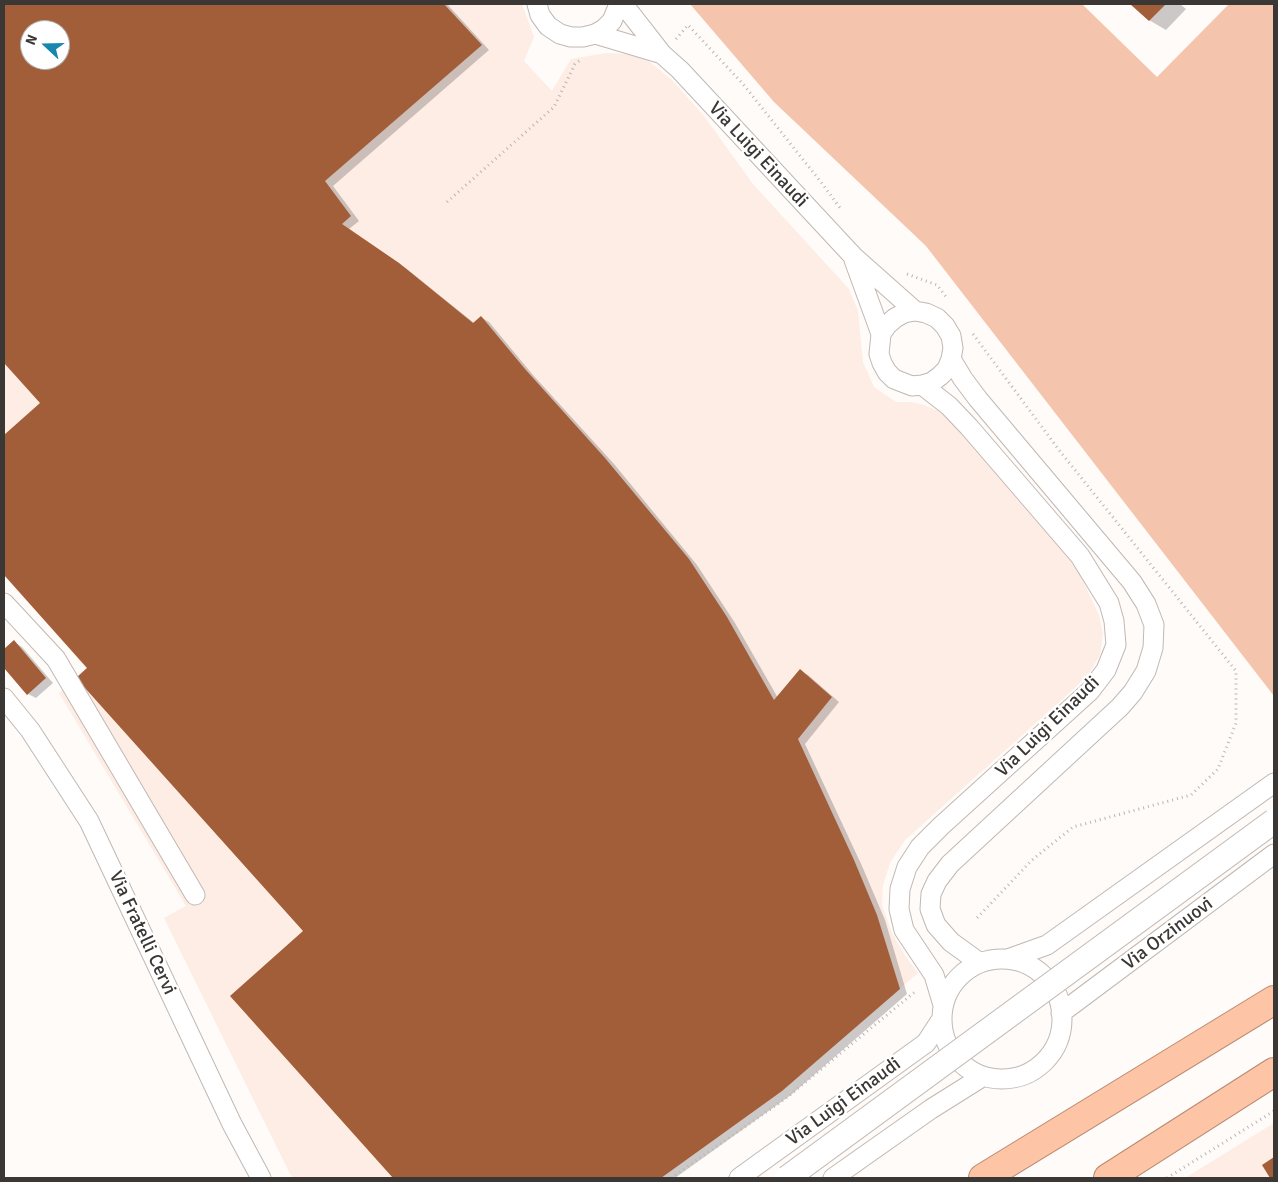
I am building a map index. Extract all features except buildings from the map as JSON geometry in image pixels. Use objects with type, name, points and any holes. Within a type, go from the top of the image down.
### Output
[{"type":"highway","points":[[983,1178],[1274,1000]]},
{"type":"highway","points":[[1108,1178],[1274,1072]]},
{"type":"street","points":[[537,4],[540,15],[548,26],[560,34],[571,37],[583,37],[604,29],[612,20],[619,4]]},
{"type":"street","name":"Via Luigi Einaudi","points":[[623,4],[662,54],[680,70],[853,256],[914,311],[926,313],[937,318],[945,326],[951,336],[953,348],[951,359],[963,379],[1132,582],[1146,604],[1154,625],[1153,648],[1146,671],[1133,692],[1120,707],[950,864],[937,880],[931,894],[930,909],[936,925],[951,942],[980,963]]},
{"type":"street","name":"Via Luigi Einaudi","points":[[595,34],[662,54]]},
{"type":"street","name":"Via Luigi Einaudi","points":[[853,256],[881,334],[879,354],[887,372],[902,384],[922,386],[949,406],[969,427],[1080,556],[1109,603],[1114,621],[1116,646],[1106,670],[1090,691],[941,826],[920,848],[907,867],[900,888],[899,909],[904,930],[934,975],[942,1012],[944,1038],[953,1055],[966,1068],[982,1077],[1000,1080],[1020,1077],[1038,1067],[1052,1052],[1060,1033],[1062,1013],[1056,993],[1044,977],[1028,965],[1008,959]]},
{"type":"street","points":[[881,334],[895,318],[904,313],[914,311]]},
{"type":"street","points":[[922,386],[940,376],[947,369],[951,359]]},
{"type":"street","points":[[4,604],[56,659],[195,895]]},
{"type":"street","name":"Via Fratelli Cervi","points":[[4,698],[30,730],[89,821],[232,1124],[261,1178]]},
{"type":"street","name":"Via Luigi Einaudi","points":[[739,1178],[926,1043],[942,1012],[948,992],[956,980],[967,970],[980,963],[1008,959],[1047,945],[1274,783]]},
{"type":"street","points":[[787,1178],[1274,822]]},
{"type":"street","name":"Via Orzinuovi","points":[[1062,1013],[1274,854]]},
{"type":"street","points":[[833,1178],[931,1109],[982,1077]]},
{"type":"path","points":[[671,1178],[785,1099],[916,991]]},
{"type":"path","points":[[1167,1178],[1274,1111]]},
{"type":"shaded area","points":[[4,4],[522,4],[534,37],[524,61],[552,91],[571,59],[606,53],[629,54],[647,60],[672,80],[704,116],[753,184],[849,289],[858,311],[863,362],[874,387],[896,402],[911,402],[924,405],[938,411],[954,423],[1076,566],[1099,615],[1103,634],[1100,655],[1090,672],[1075,688],[905,840],[890,863],[883,885],[882,905],[892,933],[905,956],[918,973],[782,1091],[661,1178],[293,1178],[164,918],[186,906],[59,693],[86,668],[4,575]]},
{"type":"shaded area","points":[[690,4],[1082,4],[1157,77],[1229,4],[1274,4],[1274,696],[926,246],[774,102]]},
{"type":"shaded area","points":[[1274,1123],[1274,1178],[1185,1178]]}]
